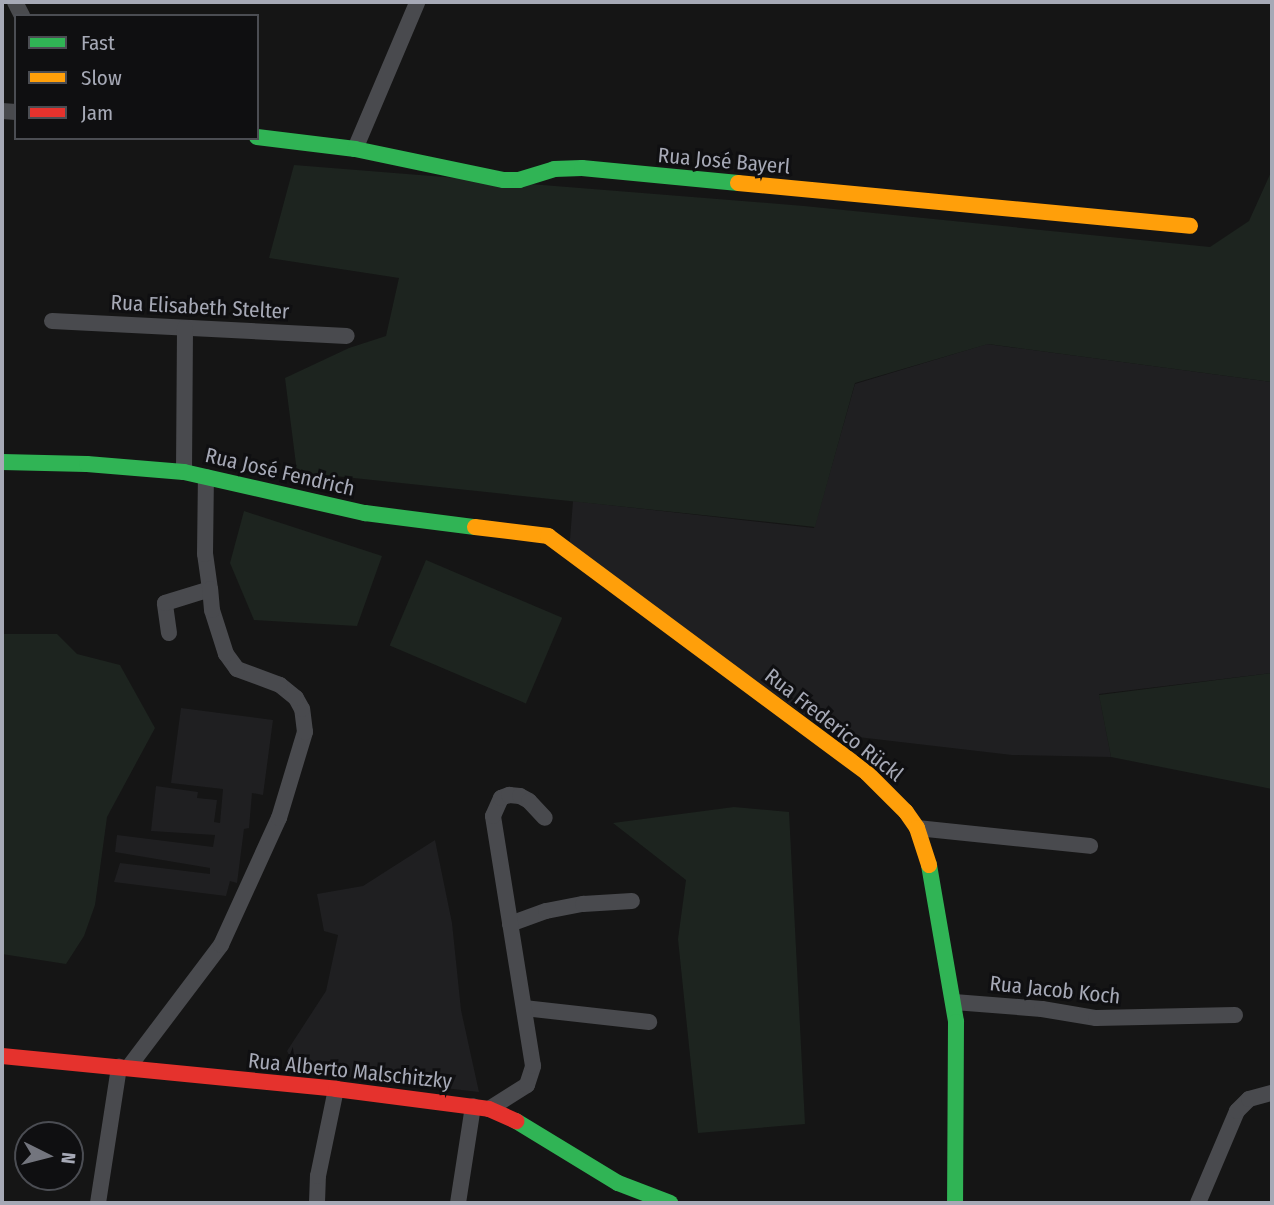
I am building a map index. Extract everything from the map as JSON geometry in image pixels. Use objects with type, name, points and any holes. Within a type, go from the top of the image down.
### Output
[{"type":"street","points":[[355,149],[418,3]]},
{"type":"street","name":"Rua José Bayerl","points":[[259,137],[355,149],[504,180],[519,180],[554,169],[582,168],[1190,226]]},
{"type":"street","name":"Rua Elisabeth Stelter","points":[[52,321],[347,335]]},
{"type":"street","points":[[184,472],[185,328]]},
{"type":"street","name":"Rua José Fendrich","points":[[2,462],[87,464],[184,472],[365,513],[548,537]]},
{"type":"street","points":[[98,1203],[123,1067],[209,964],[236,914],[279,818],[305,732],[302,709],[296,698],[280,685],[237,669],[226,654],[212,610],[205,554],[206,477]]},
{"type":"street","name":"Rua Frederico Rückl","points":[[548,537],[867,773],[898,802],[917,828],[932,876],[954,1002],[958,1055],[955,1203]]},
{"type":"street","points":[[169,633],[165,603],[210,589]]},
{"type":"street","points":[[458,1203],[481,1107],[527,1085],[533,1066],[494,826],[496,806],[500,798],[520,796],[545,818]]},
{"type":"street","points":[[917,828],[1090,846]]},
{"type":"street","points":[[510,924],[546,911],[583,904],[632,901]]},
{"type":"street","name":"Rua Jacob Koch","points":[[954,1002],[1018,1006],[1096,1018],[1235,1015]]},
{"type":"street","points":[[524,1008],[649,1022]]},
{"type":"street","name":"Rua Alberto Malschitzky","points":[[2,1056],[336,1089],[481,1107],[516,1121],[618,1183],[663,1202]]},
{"type":"street","points":[[317,1203],[320,1164],[336,1089]]},
{"type":"street","points":[[1198,1203],[1237,1111],[1249,1100],[1272,1093]]},
{"type":"shaded area","points":[[294,165],[804,206],[1210,247],[1249,221],[1272,170],[1272,382],[988,344],[855,383],[815,527],[297,472],[285,378],[349,348],[386,336],[399,278],[269,258]]},
{"type":"shaded area","points":[[987,344],[1272,382],[1272,673],[1099,694],[1111,757],[1012,755],[832,734],[569,552],[573,501],[814,528],[855,384]]},
{"type":"shaded area","points":[[244,511],[382,556],[357,626],[254,620],[230,563]]},
{"type":"shaded area","points":[[426,560],[562,618],[526,703],[390,646]]},
{"type":"shaded area","points":[[2,634],[57,634],[77,654],[120,665],[155,728],[107,817],[95,905],[84,936],[66,964],[2,954]]},
{"type":"shaded area","points":[[1272,673],[1272,789],[1111,757],[1099,695]]},
{"type":"shaded area","points":[[181,708],[273,720],[263,795],[252,793],[249,828],[244,829],[237,883],[230,881],[226,896],[114,882],[120,863],[210,874],[210,868],[115,852],[117,835],[213,847],[215,835],[151,831],[156,786],[198,792],[197,798],[217,800],[214,822],[220,823],[223,789],[171,783]]},
{"type":"shaded area","points":[[734,807],[789,812],[805,1124],[698,1133],[678,939],[686,880],[613,823]]},
{"type":"shaded area","points":[[435,840],[452,923],[461,1010],[479,1092],[297,1071],[287,1051],[326,991],[338,935],[324,931],[317,894],[363,886]]},
{"type":"traffic: fast","points":[[259,137],[355,149],[504,180],[519,180],[554,169],[582,168],[738,183]]},
{"type":"traffic: fast","points":[[2,462],[87,464],[184,472],[365,513],[475,527]]},
{"type":"traffic: fast","points":[[929,865],[956,1022],[955,1203]]},
{"type":"traffic: fast","points":[[516,1121],[618,1183],[670,1203]]},
{"type":"traffic: slow","points":[[738,183],[1190,226]]},
{"type":"traffic: slow","points":[[475,527],[548,536],[867,773],[906,812],[917,828],[929,865]]},
{"type":"traffic: jam","points":[[2,1056],[336,1089],[489,1109],[516,1121]]}]
